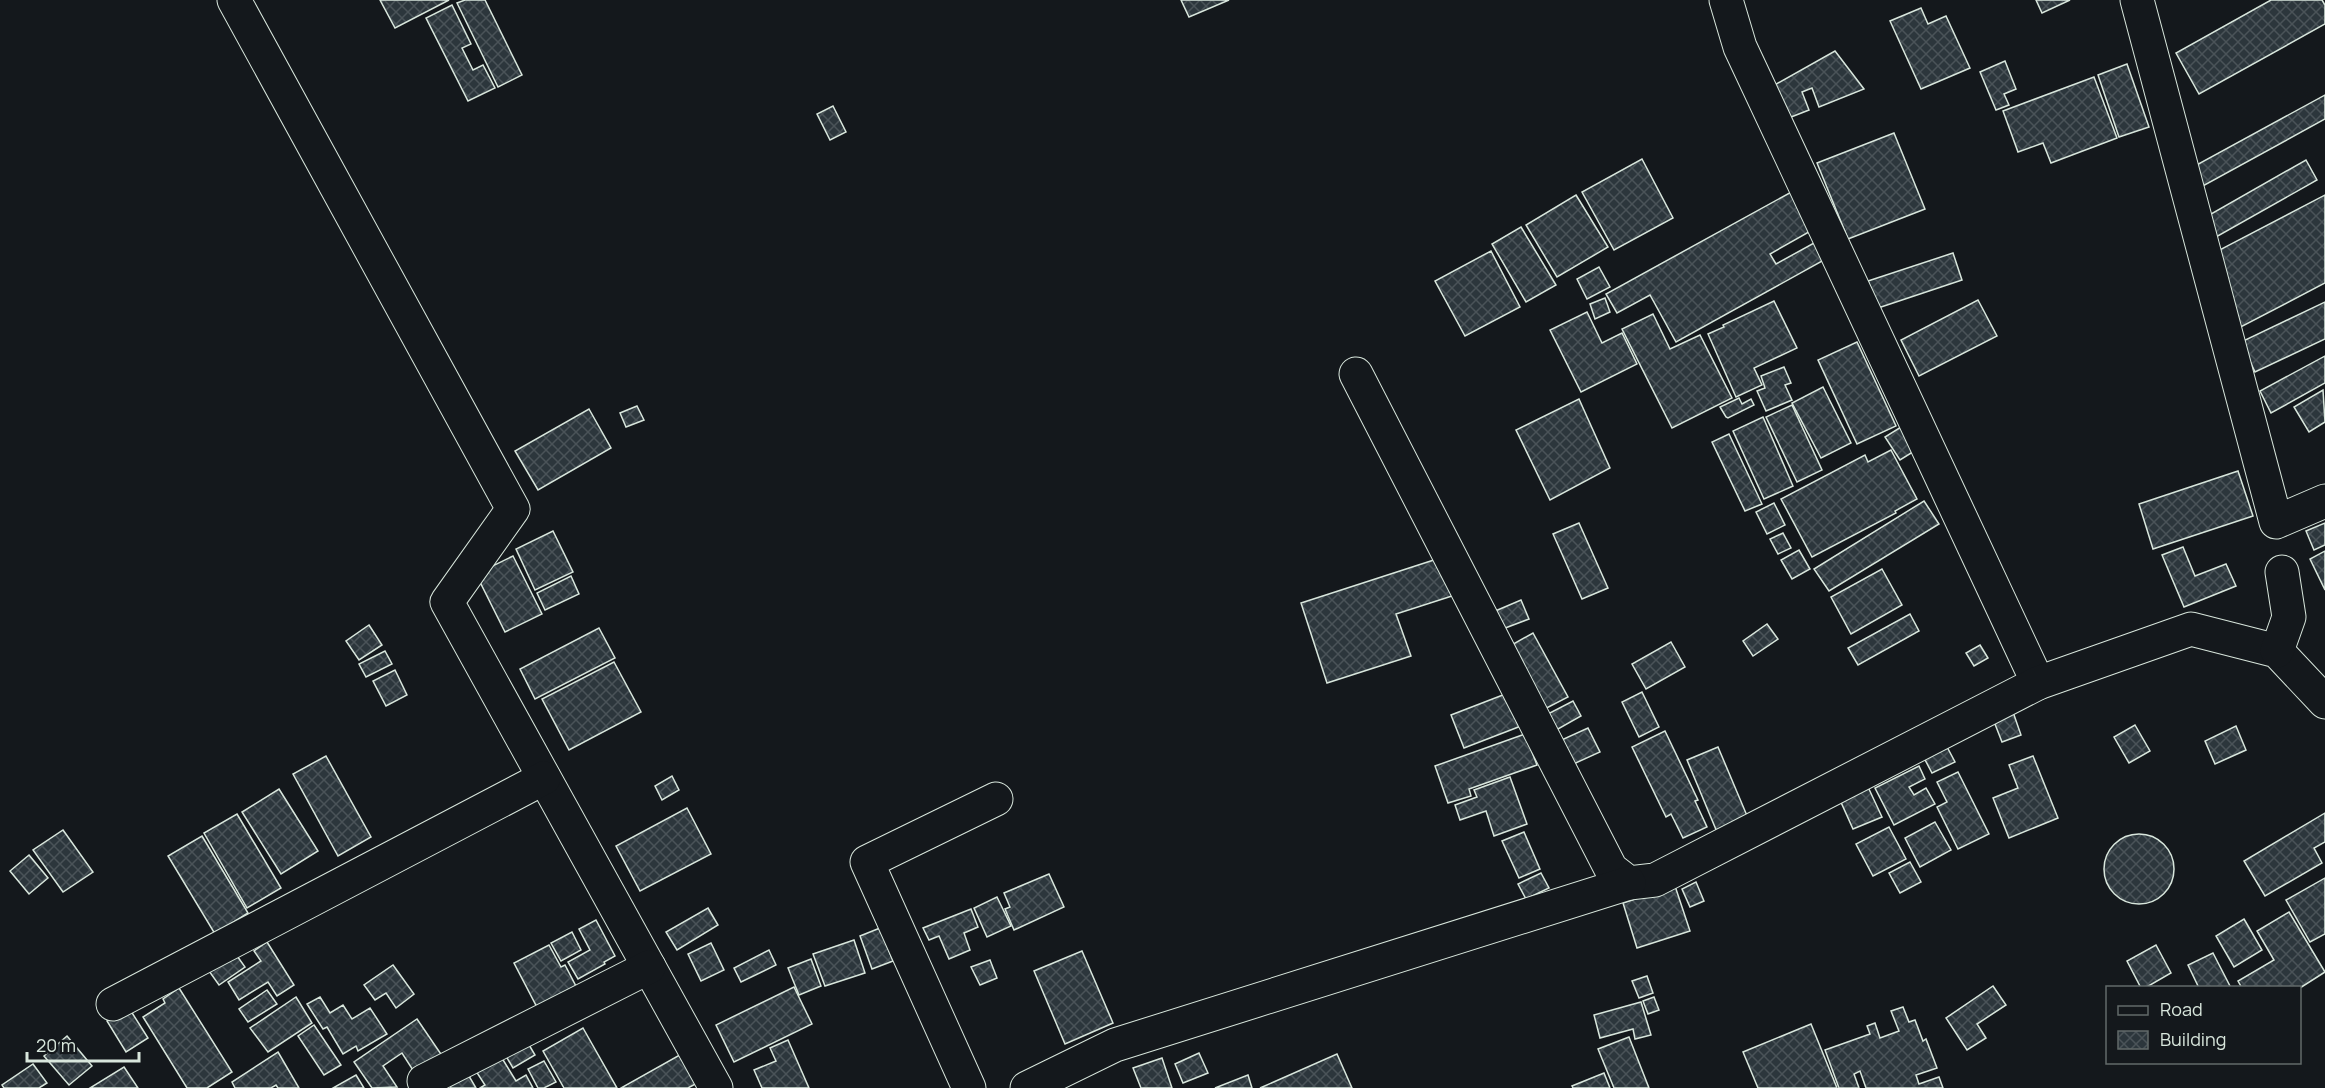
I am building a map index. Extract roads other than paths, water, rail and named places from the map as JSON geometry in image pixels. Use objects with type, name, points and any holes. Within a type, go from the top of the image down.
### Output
[{"type":"street","points":[[234,0],[513,509],[447,602],[716,1088]]},
{"type":"street","points":[[1726,0],[1740,47],[2038,683]]},
{"type":"street","points":[[2137,0],[2276,522],[2325,501]]},
{"type":"street","points":[[1356,374],[1611,869],[1629,883]]},
{"type":"street","points":[[2277,651],[2289,617],[2282,572]]},
{"type":"street","points":[[1027,1088],[1115,1045],[1629,883],[1655,880],[2038,683],[2191,629],[2277,651],[2325,702]]},
{"type":"street","points":[[113,1004],[544,778]]},
{"type":"street","points":[[969,1088],[867,862],[996,798]]},
{"type":"street","points":[[424,1081],[649,967]]}]
